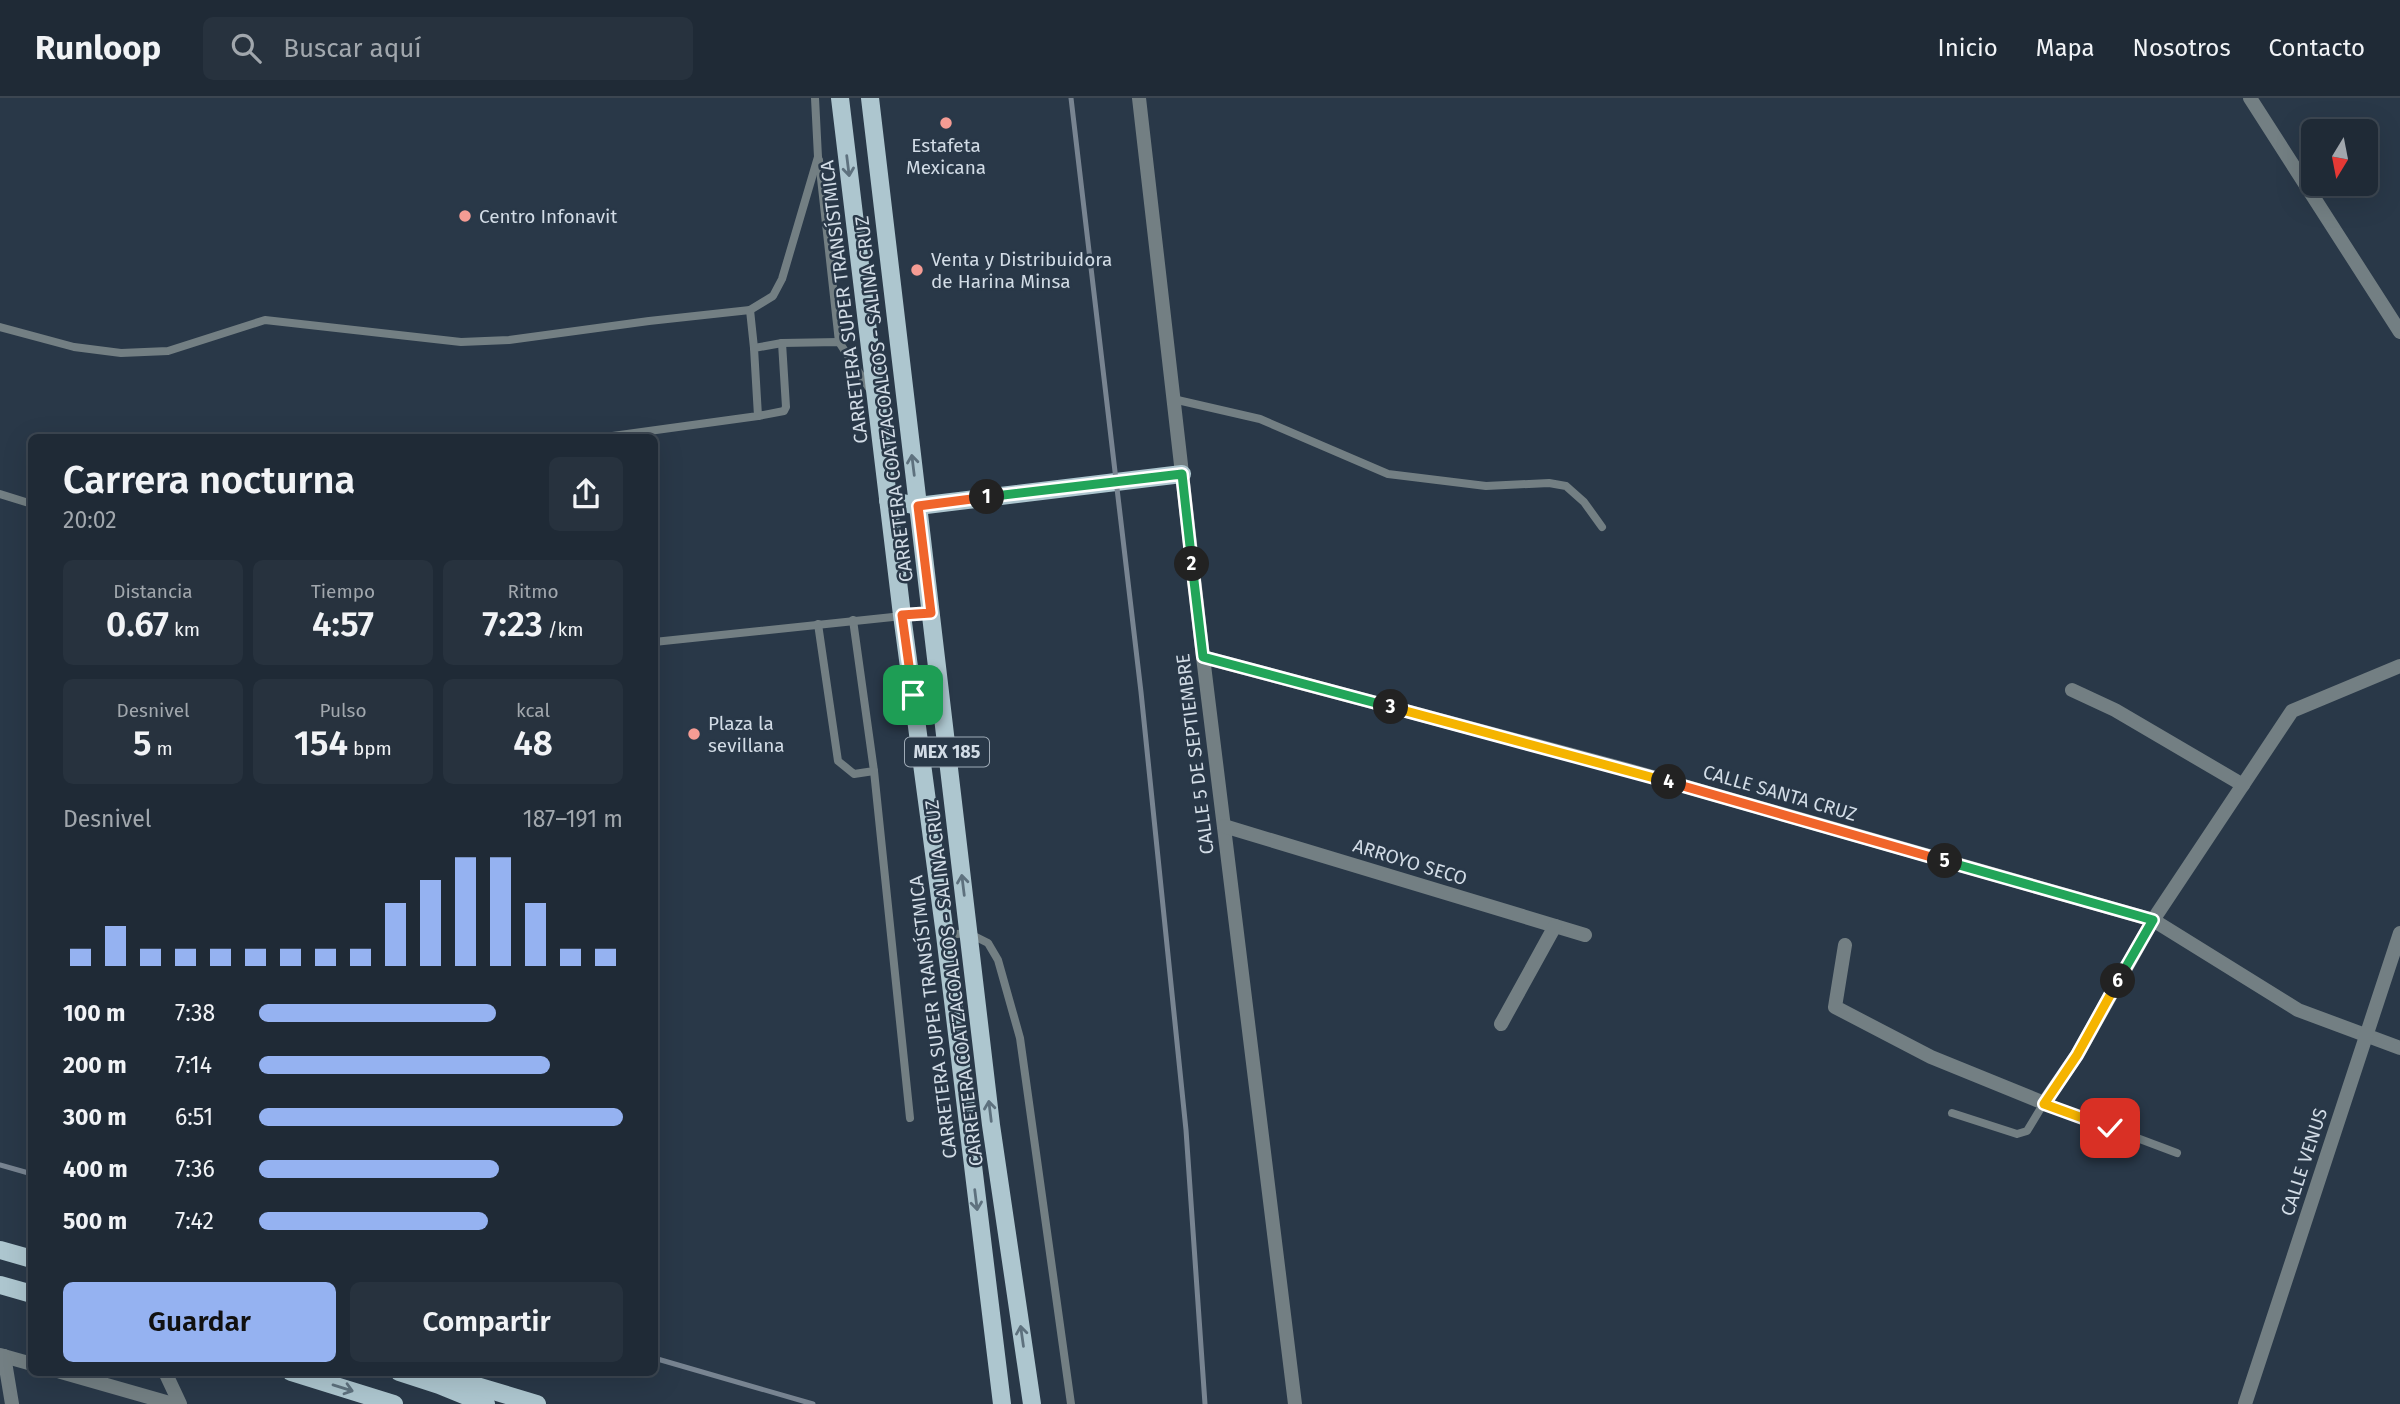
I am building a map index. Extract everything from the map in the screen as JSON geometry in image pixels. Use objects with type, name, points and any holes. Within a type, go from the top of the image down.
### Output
[{"type":"main road","name":"CARRETERA SUPER TRANSÍSTMICA","points":[[840,98],[902,615],[945,934],[1000,1402]]},
{"type":"main road","name":"CARRETERA COATZACOALCOS - SALINA CRUZ","points":[[870,98],[991,1125],[1032,1404]]},
{"type":"main road","points":[[888,500],[918,506],[1182,474]]},
{"type":"main road","points":[[0,1250],[28,1258]]},
{"type":"main road","points":[[0,1285],[28,1293]]},
{"type":"main road","points":[[304,1376],[394,1404]]},
{"type":"main road","points":[[411,1376],[486,1404]]},
{"type":"main road","points":[[443,1376],[537,1404]]},
{"type":"street","name":"CALLE 5 DE SEPTIEMBRE","points":[[1139,98],[1203,657],[1295,1404]]},
{"type":"street","points":[[2250,98],[2400,332]]},
{"type":"street","name":"CALLE SANTA CRUZ","points":[[1203,657],[1628,770],[2153,920],[2298,1010],[2400,1048]]},
{"type":"street","points":[[1844,944],[1835,1007],[1931,1057],[2044,1104],[2077,1055],[2153,920],[2292,711],[2400,666]]},
{"type":"street","points":[[2072,690],[2115,710],[2243,785]]},
{"type":"street","name":"ARROYO SECO","points":[[1224,826],[1585,935]]},
{"type":"street","points":[[1500,1024],[1555,926]]},
{"type":"street","name":"CALLE VENUS","points":[[2245,1404],[2400,933]]},
{"type":"street","points":[[12,1404],[2,1355],[28,1363]]},
{"type":"street","points":[[75,1376],[173,1404]]},
{"type":"street","points":[[167,1376],[180,1404]]},
{"type":"lane","points":[[815,98],[818,156],[839,342],[877,399]]},
{"type":"lane","points":[[0,327],[74,347],[121,353],[168,351],[265,320],[461,342],[509,340],[649,320],[750,310],[773,296],[782,279],[818,156]]},
{"type":"lane","points":[[750,310],[758,416]]},
{"type":"lane","points":[[754,348],[782,343],[839,342]]},
{"type":"lane","points":[[627,434],[784,411],[786,407],[782,343]]},
{"type":"lane","points":[[1173,399],[1259,419],[1388,474],[1486,486],[1549,483],[1566,486],[1584,502],[1602,527]]},
{"type":"lane","points":[[0,494],[28,503]]},
{"type":"lane","points":[[658,642],[931,613]]},
{"type":"lane","points":[[853,620],[874,771],[909,1118]]},
{"type":"lane","points":[[818,624],[838,761],[854,774],[874,771]]},
{"type":"lane","points":[[945,934],[968,933],[988,943],[998,960],[1020,1038],[1071,1404]]},
{"type":"lane","points":[[1952,1113],[2023,1134],[2044,1104],[2177,1153]]},
{"type":"railway","points":[[1071,98],[1141,692],[1186,1130],[1205,1404]]},
{"type":"railway","points":[[0,1165],[28,1173]]},
{"type":"railway","points":[[658,1359],[813,1404]]},
{"type":"place","name":"Estafeta Mexicana","points":[[946,123]]},
{"type":"place","name":"Centro Infonavit","points":[[465,216]]},
{"type":"place","name":"Venta y Distribuidora de Harina Minsa","points":[[917,270]]},
{"type":"place","name":"Plaza la sevillana","points":[[694,734]]},
{"type":"route","points":[[913,695],[902,615],[931,613],[918,506],[1182,474],[1203,657],[1628,770],[2153,920],[2077,1055],[2044,1104],[2110,1128]]}]
